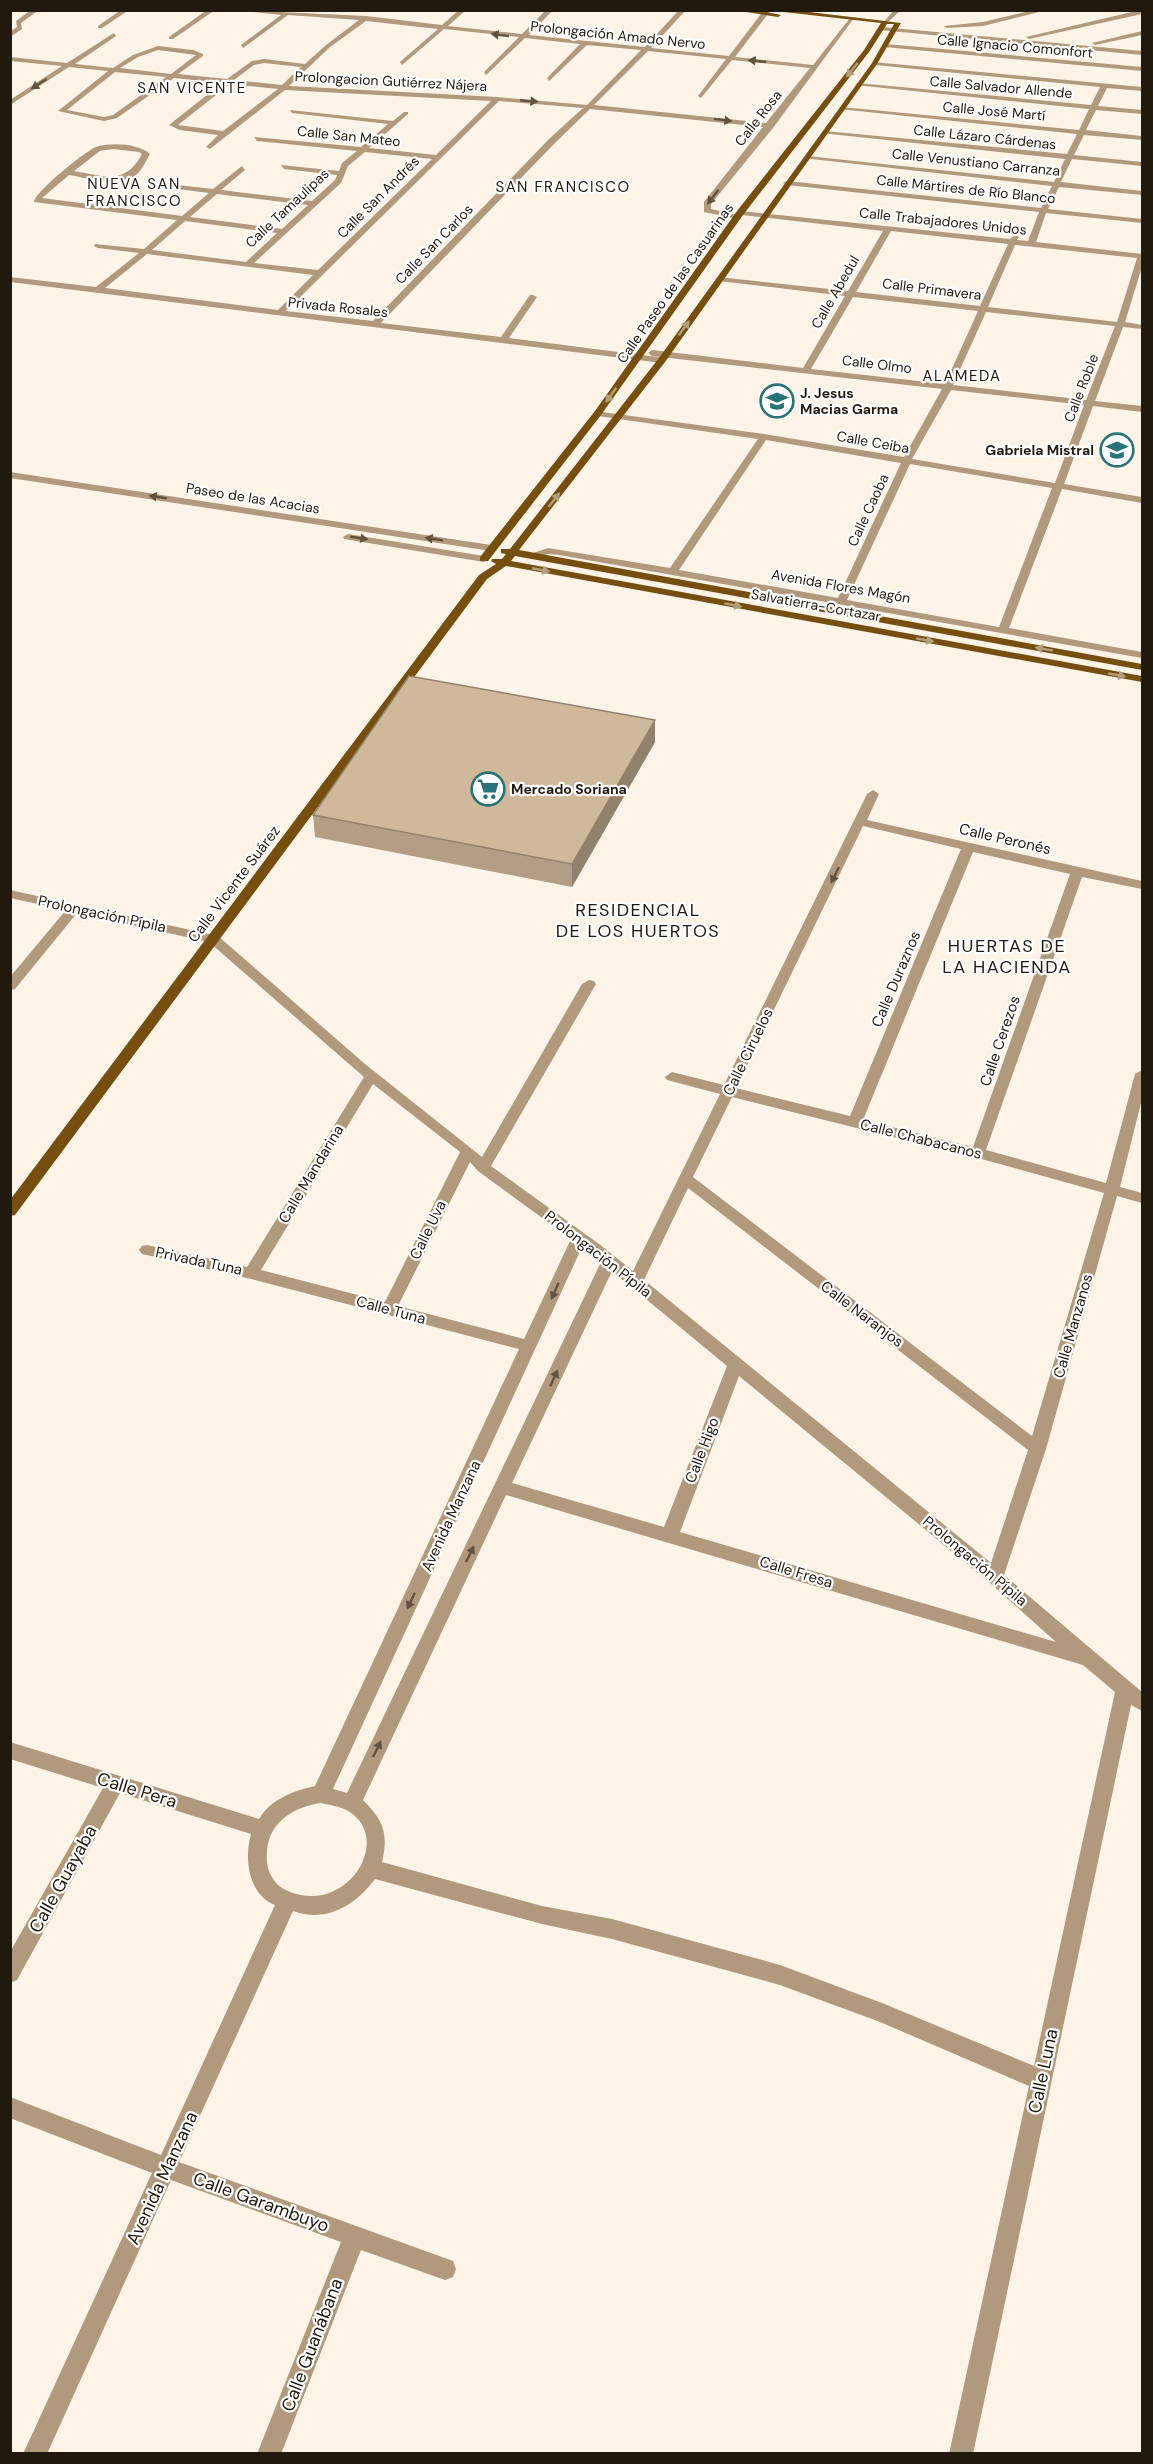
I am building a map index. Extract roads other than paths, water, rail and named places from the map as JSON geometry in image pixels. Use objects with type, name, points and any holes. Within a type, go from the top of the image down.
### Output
[{"type":"main road","points":[[736,10],[851,20],[884,26]]},
{"type":"main road","points":[[504,563],[664,357],[886,46],[896,22]]},
{"type":"main road","name":"Calle Paseo de las Casuarinas","points":[[484,559],[598,413],[741,213],[884,26]]},
{"type":"main road","name":"Salvatierra-Cortazar","points":[[491,548],[1143,667]]},
{"type":"main road","points":[[483,577],[484,559]]},
{"type":"main road","name":"Salvatierra-Cortazar","points":[[484,559],[1143,679]]},
{"type":"main road","name":"Calle Vicente Suárez","points":[[10,1211],[483,577],[504,563]]},
{"type":"street","points":[[10,35],[20,28],[18,22],[36,10]]},
{"type":"street","points":[[100,27],[126,10]]},
{"type":"street","points":[[171,38],[212,10]]},
{"type":"street","name":"Prolongación Amado Nervo","points":[[240,10],[364,20],[815,67]]},
{"type":"street","points":[[210,147],[224,133],[283,88],[328,46],[375,10]]},
{"type":"street","points":[[402,63],[463,10]]},
{"type":"street","points":[[486,73],[550,10]]},
{"type":"street","name":"Calle San Carlos","points":[[375,325],[552,141],[683,10]]},
{"type":"street","points":[[884,26],[896,22],[963,26],[1044,10]]},
{"type":"street","points":[[701,96],[768,12]]},
{"type":"street","points":[[1011,41],[1143,12]]},
{"type":"street","points":[[243,46],[286,14]]},
{"type":"street","name":"Calle Rosa","points":[[741,213],[728,216],[718,214],[707,210],[707,204],[851,20]]},
{"type":"street","points":[[884,26],[896,22],[1011,41],[1080,46],[1143,55],[1141,69],[1132,89]]},
{"type":"street","points":[[1080,46],[1140,34]]},
{"type":"street","points":[[10,103],[114,35]]},
{"type":"street","points":[[549,80],[585,44]]},
{"type":"street","name":"Calle Ignacio Comonfort","points":[[886,46],[1141,69]]},
{"type":"street","points":[[155,48],[201,55],[173,75],[111,118],[66,114],[60,111],[115,70],[155,48]]},
{"type":"street","name":"Prolongacion Gutiérrez Nájera","points":[[10,59],[283,88],[589,106],[770,126]]},
{"type":"street","points":[[224,133],[180,128],[173,125],[226,81],[254,62],[308,66]]},
{"type":"street","points":[[874,63],[1143,90]]},
{"type":"street","name":"Calle Salvador Allende","points":[[858,85],[1143,112]]},
{"type":"street","points":[[1032,241],[1068,157],[1095,108],[1104,86]]},
{"type":"street","name":"Calle San Andrés","points":[[278,314],[497,99]]},
{"type":"street","name":"Calle José Martí","points":[[842,108],[1143,138]]},
{"type":"street","points":[[292,111],[395,123]]},
{"type":"street","name":"Calle Tamaulipas","points":[[248,264],[281,231],[338,181],[345,165],[406,113]]},
{"type":"street","name":"Calle Lázaro Cárdenas","points":[[825,133],[1143,164]]},
{"type":"street","name":"Calle San Mateo","points":[[257,139],[437,158]]},
{"type":"street","points":[[70,173],[110,177],[128,176],[134,173],[146,153],[141,150],[98,149],[36,199],[182,220],[281,231]]},
{"type":"street","name":"Calle Venustiano Carranza","points":[[807,158],[1143,193]]},
{"type":"street","points":[[284,167],[340,173]]},
{"type":"street","points":[[96,291],[144,253],[242,168]]},
{"type":"street","name":"Calle Mártires de Río Blanco","points":[[787,183],[1143,221]]},
{"type":"street","points":[[162,185],[312,203]]},
{"type":"street","name":"Calle Trabajadores Unidos","points":[[741,213],[1014,239],[1142,254]]},
{"type":"street","name":"Calle Trabajadores Unidos","points":[[765,214],[888,229],[1014,239]]},
{"type":"street","name":"Calle Abedul","points":[[806,370],[888,229]]},
{"type":"street","name":"Calle Caoba","points":[[841,602],[906,462],[948,387],[1014,239]]},
{"type":"street","points":[[98,246],[320,273]]},
{"type":"street","name":"Calle Roble","points":[[1003,630],[1120,324],[1142,254]]},
{"type":"street","name":"Privada Rosales","points":[[10,279],[278,314],[641,355]]},
{"type":"street","name":"Calle Primavera","points":[[718,279],[1143,327]]},
{"type":"street","points":[[504,340],[533,297]]},
{"type":"street","name":"Calle Olmo","points":[[641,355],[806,370],[1143,410]]},
{"type":"street","name":"Calle Ceiba","points":[[598,413],[764,437],[1143,500]]},
{"type":"street","points":[[673,571],[764,437]]},
{"type":"street","name":"Paseo de las Acacias","points":[[10,475],[491,548]]},
{"type":"street","name":"Paseo de las Acacias","points":[[10,484],[484,559]]},
{"type":"street","name":"Avenida Flores Magón","points":[[534,556],[548,551],[559,552],[1143,655]]},
{"type":"street","name":"Calle Ciruelos","points":[[635,1282],[873,794]]},
{"type":"street","name":"Calle Peronés","points":[[861,822],[968,848],[1143,885]]},
{"type":"street","name":"Calle Duraznos","points":[[855,1122],[968,848]]},
{"type":"street","name":"Calle Cerezos","points":[[978,1153],[1077,872]]},
{"type":"street","name":"Prolongación Pípila","points":[[10,894],[213,939],[371,1076],[468,1151],[483,1167],[635,1282],[995,1577],[1088,1659],[1143,1703]]},
{"type":"street","points":[[10,986],[75,907]]},
{"type":"street","points":[[483,1167],[589,984]]},
{"type":"street","name":"Calle Manzanos","points":[[995,1577],[1038,1449],[1143,1074]]},
{"type":"street","name":"Calle Mandarina","points":[[251,1273],[371,1076]]},
{"type":"street","name":"Calle Chabacanos","points":[[672,1077],[978,1153],[1143,1198]]},
{"type":"street","name":"Calle Uva","points":[[389,1310],[468,1151]]},
{"type":"street","name":"Calle Naranjos","points":[[686,1179],[1038,1449]]},
{"type":"street","name":"Avenida Manzana","points":[[321,1794],[579,1238]]},
{"type":"street","name":"Privada Tuna","points":[[147,1250],[251,1273]]},
{"type":"street","points":[[352,1802],[609,1261]]},
{"type":"street","name":"Calle Tuna","points":[[251,1273],[530,1346]]},
{"type":"street","name":"Calle Higo","points":[[670,1535],[735,1365]]},
{"type":"street","name":"Calle Fresa","points":[[503,1487],[1088,1659]]},
{"type":"street","name":"Calle Luna","points":[[961,2454],[1125,1689]]},
{"type":"street","name":"Calle Pera","points":[[10,1750],[263,1828]]},
{"type":"street","name":"Calle Guayaba","points":[[10,1973],[115,1784]]},
{"type":"street","points":[[321,1794],[337,1796],[352,1802],[366,1814],[375,1830],[377,1850],[372,1869],[361,1885],[345,1898],[326,1905],[306,1907],[287,1902],[274,1894],[258,1871],[256,1857],[263,1828],[273,1815],[287,1804],[303,1797],[321,1794]]},
{"type":"street","points":[[372,1869],[542,1915],[612,1929],[780,1975],[882,2013],[1041,2080]]},
{"type":"street","name":"Avenida Manzana","points":[[35,2454],[287,1902]]},
{"type":"street","name":"Calle Garambuyo","points":[[10,2107],[167,2168],[445,2269]]},
{"type":"street","name":"Calle Guanábana","points":[[269,2454],[355,2236]]},
{"type":"place","name":"J. Jesus Macias Garma","points":[[777,401]]},
{"type":"place","name":"Gabriela Mistral","points":[[1117,450]]},
{"type":"place","name":"Mercado Soriana","points":[[488,789]]},
{"type":"district","name":"SAN VICENTE","points":[[192,88]]},
{"type":"district","name":"SAN FRANCISCO","points":[[563,187]]},
{"type":"district","name":"NUEVA SAN FRANCISCO","points":[[134,192]]},
{"type":"district","name":"ALAMEDA","points":[[962,376]]},
{"type":"district","name":"RESIDENCIAL DE LOS HUERTOS","points":[[638,920]]},
{"type":"district","name":"HUERTAS DE LA HACIENDA","points":[[1007,956]]}]
